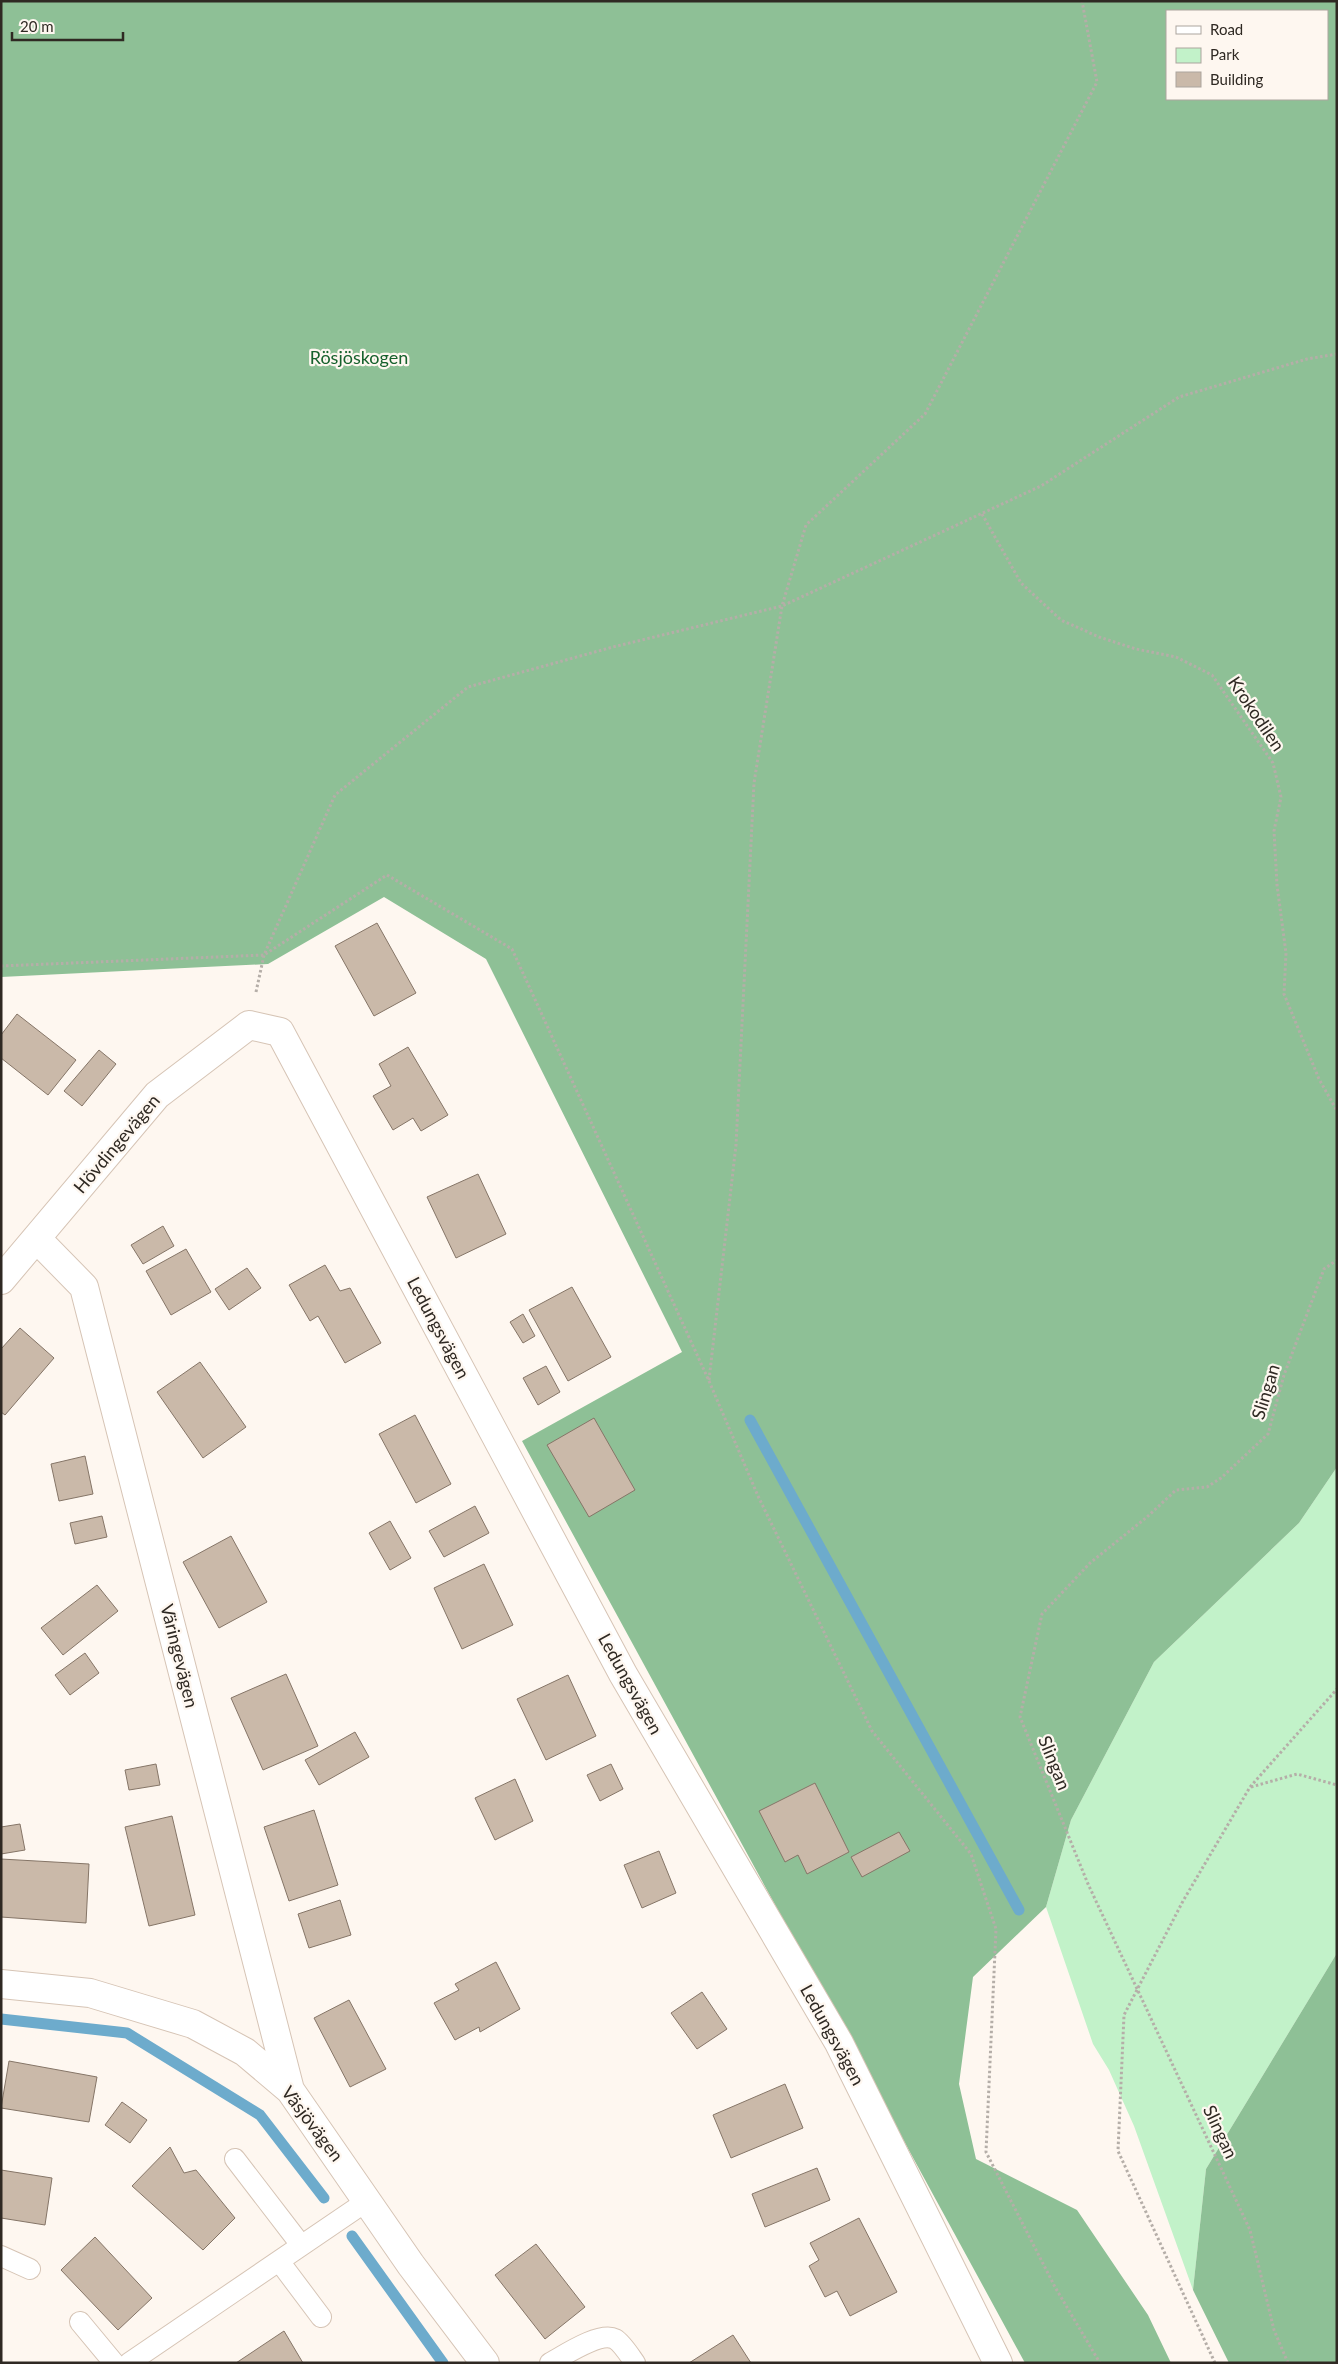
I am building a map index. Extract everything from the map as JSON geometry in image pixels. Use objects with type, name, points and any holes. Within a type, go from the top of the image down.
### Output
[{"type":"street","name":"Hövdingevägen","points":[[1,1280],[37,1240],[157,1095],[249,1025]]},
{"type":"street","name":"Ledungsvägen","points":[[249,1025],[280,1032],[623,1674],[839,2043],[998,2363]]},
{"type":"street","name":"Väringevägen","points":[[37,1240],[84,1287],[290,2090]]},
{"type":"street","name":"Väsjövägen","points":[[1,1984],[90,1993],[193,2024],[245,2052],[290,2090],[411,2265],[485,2363]]},
{"type":"lane","points":[[235,2159],[302,2245]]},
{"type":"lane","points":[[129,2363],[367,2201]]},
{"type":"lane","points":[[1,2256],[30,2269]]},
{"type":"lane","points":[[279,2260],[321,2317]]},
{"type":"lane","points":[[80,2322],[114,2363]]},
{"type":"lane","points":[[550,2363],[605,2337],[615,2339],[635,2363]]},
{"type":"path","points":[[709,1382],[736,1145],[754,782],[782,606],[806,525],[925,414],[1097,82],[1082,1]]},
{"type":"path","points":[[249,1025],[264,955],[335,796],[468,687],[613,647],[782,606],[1041,486],[1179,397],[1307,359],[1337,354]]},
{"type":"path","name":"Krokodilen","points":[[982,514],[1022,583],[1061,620],[1099,637],[1136,649],[1176,657],[1212,675],[1273,763],[1281,797],[1274,831],[1277,885],[1286,953],[1284,994],[1319,1078],[1337,1111]]},
{"type":"path","points":[[1,966],[264,955],[387,875],[512,949],[709,1382],[758,1496],[872,1731],[971,1854],[996,1929],[986,2152],[1055,2287],[1100,2363]]},
{"type":"path","name":"Slingan","points":[[1288,2363],[1274,2330],[1250,2230],[1088,1884],[1020,1717],[1042,1614],[1090,1563],[1147,1517],[1176,1490],[1208,1486],[1221,1478],[1268,1434],[1284,1375],[1324,1270],[1337,1260]]},
{"type":"path","points":[[1215,2363],[1118,2151],[1124,2015],[1184,1902],[1250,1787],[1337,1689]]},
{"type":"path","points":[[1250,1787],[1297,1774],[1337,1785]]},
{"type":"green space","name":"Rösjöskogen","points":[[1,1],[1337,1],[1337,1467],[1299,1523],[1154,1662],[1071,1820],[1046,1907],[973,1977],[959,2084],[976,2159],[1077,2210],[1148,2315],[1171,2363],[1025,2363],[522,1441],[682,1352],[486,959],[384,897],[268,964],[1,977]]},
{"type":"green space","points":[[1337,1467],[1337,1953],[1206,2169],[1193,2290],[1134,2126],[1109,2070],[1093,2044],[1046,1907],[1071,1820],[1154,1662],[1299,1523]]},
{"type":"green space","points":[[1337,1953],[1337,2363],[1229,2363],[1193,2290],[1206,2169]]},
{"type":"building","points":[[377,923],[416,993],[374,1016],[335,946]]},
{"type":"building","points":[[17,1014],[76,1060],[48,1095],[1,1058],[1,1035]]},
{"type":"building","points":[[408,1047],[448,1115],[421,1131],[413,1118],[393,1130],[373,1096],[391,1086],[379,1064]]},
{"type":"building","points":[[99,1050],[116,1064],[82,1106],[64,1091]]},
{"type":"building","points":[[478,1174],[506,1234],[456,1258],[427,1197]]},
{"type":"building","points":[[163,1226],[174,1246],[143,1264],[131,1245]]},
{"type":"building","points":[[186,1249],[211,1292],[171,1315],[146,1271]]},
{"type":"building","points":[[325,1265],[340,1291],[350,1288],[381,1343],[345,1363],[318,1316],[310,1321],[289,1285]]},
{"type":"building","points":[[247,1268],[261,1288],[229,1310],[215,1289]]},
{"type":"building","points":[[572,1287],[611,1357],[568,1381],[529,1310]]},
{"type":"building","points":[[523,1314],[535,1336],[523,1343],[510,1322]]},
{"type":"building","points":[[20,1328],[54,1358],[5,1415],[1,1412],[1,1349]]},
{"type":"building","points":[[200,1362],[246,1427],[203,1458],[157,1392]]},
{"type":"building","points":[[546,1366],[560,1392],[538,1405],[523,1378]]},
{"type":"building","points":[[415,1415],[451,1484],[416,1503],[379,1434]]},
{"type":"building","points":[[594,1418],[635,1490],[589,1517],[547,1445]]},
{"type":"building","points":[[85,1456],[93,1494],[59,1501],[51,1464]]},
{"type":"building","points":[[475,1506],[489,1533],[444,1557],[429,1531]]},
{"type":"building","points":[[102,1516],[107,1537],[75,1544],[70,1523]]},
{"type":"building","points":[[390,1521],[411,1558],[390,1570],[369,1533]]},
{"type":"building","points":[[231,1536],[267,1602],[219,1628],[183,1562]]},
{"type":"building","points":[[484,1564],[513,1625],[462,1649],[434,1588]]},
{"type":"building","points":[[97,1585],[118,1611],[63,1655],[41,1628]]},
{"type":"building","points":[[85,1653],[99,1673],[70,1695],[55,1675]]},
{"type":"building","points":[[286,1674],[318,1746],[263,1770],[231,1698]]},
{"type":"building","points":[[568,1675],[596,1736],[546,1760],[517,1699]]},
{"type":"building","points":[[355,1732],[369,1757],[319,1785],[305,1760]]},
{"type":"building","points":[[156,1764],[160,1785],[129,1790],[125,1770]]},
{"type":"building","points":[[611,1764],[623,1789],[600,1801],[587,1775]]},
{"type":"building","points":[[515,1779],[533,1821],[495,1840],[475,1798]]},
{"type":"building","points":[[815,1783],[849,1852],[807,1874],[798,1855],[785,1862],[759,1811]]},
{"type":"building","points":[[314,1810],[338,1885],[289,1901],[264,1827]]},
{"type":"building","points":[[172,1816],[195,1915],[149,1926],[125,1827]]},
{"type":"building","points":[[20,1824],[25,1850],[1,1854],[1,1827]]},
{"type":"building","points":[[899,1832],[910,1851],[862,1877],[851,1857]]},
{"type":"building","points":[[659,1851],[676,1893],[642,1908],[624,1865]]},
{"type":"building","points":[[1,1859],[89,1864],[86,1923],[1,1917]]},
{"type":"building","points":[[340,1900],[351,1935],[309,1948],[298,1914]]},
{"type":"building","points":[[496,1962],[520,2009],[480,2032],[479,2027],[455,2040],[434,2003],[459,1990],[455,1984]]},
{"type":"building","points":[[702,1992],[727,2029],[697,2049],[671,2013]]},
{"type":"building","points":[[349,2000],[386,2069],[350,2087],[314,2018]]},
{"type":"building","points":[[9,2061],[97,2077],[89,2122],[1,2108]]},
{"type":"building","points":[[785,2084],[803,2128],[731,2158],[713,2115]]},
{"type":"building","points":[[122,2102],[147,2120],[130,2143],[105,2125]]},
{"type":"building","points":[[170,2147],[184,2173],[196,2170],[235,2218],[203,2250],[132,2186]]},
{"type":"building","points":[[817,2168],[830,2200],[765,2227],[752,2194]]},
{"type":"building","points":[[1,2170],[52,2178],[45,2225],[1,2218]]},
{"type":"building","points":[[859,2218],[897,2292],[850,2316],[837,2291],[825,2297],[809,2266],[819,2260],[810,2243]]},
{"type":"building","points":[[95,2237],[152,2298],[118,2330],[61,2270]]},
{"type":"building","points":[[536,2244],[585,2307],[545,2339],[495,2275]]},
{"type":"building","points":[[284,2331],[303,2363],[236,2363]]},
{"type":"building","points":[[733,2335],[751,2363],[689,2363]]},
{"type":"waterway","points":[[750,1420],[1019,1910]]},
{"type":"waterway","points":[[1,2019],[127,2033],[260,2115],[324,2198]]},
{"type":"waterway","points":[[352,2236],[443,2363]]}]
